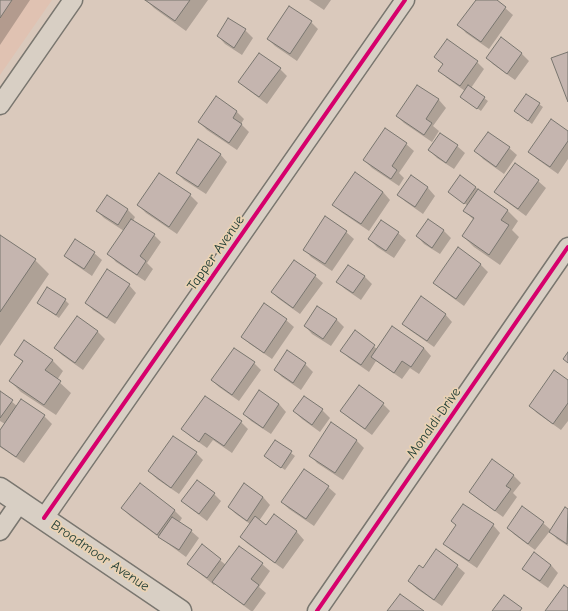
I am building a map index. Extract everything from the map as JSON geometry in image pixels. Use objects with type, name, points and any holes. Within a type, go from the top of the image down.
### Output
[{"type":"street","points":[[0,106],[73,0]]},
{"type":"street","name":"Tapper Avenue","points":[[44,518],[405,0]]},
{"type":"street","name":"Monaldi Drive","points":[[317,611],[568,247]]},
{"type":"street","name":"Broadmoor Avenue","points":[[0,489],[180,611]]},
{"type":"street","points":[[0,531],[20,502]]},
{"type":"shaded area","points":[[0,0],[52,0],[0,75]]},
{"type":"building","points":[[0,0],[12,0],[0,18]]},
{"type":"building","points":[[145,0],[190,0],[175,21]]},
{"type":"building","points":[[476,0],[497,0],[506,7],[481,42],[457,25]]},
{"type":"building","points":[[289,6],[312,21],[290,54],[267,39]]},
{"type":"building","points":[[228,18],[246,29],[234,48],[217,36]]},
{"type":"building","points":[[501,37],[522,53],[507,74],[486,58]]},
{"type":"building","points":[[447,39],[478,61],[460,86],[438,71],[443,64],[434,57]]},
{"type":"building","points":[[568,52],[568,102],[551,58]]},
{"type":"building","points":[[259,53],[281,68],[259,97],[238,82]]},
{"type":"building","points":[[417,85],[439,99],[426,119],[432,123],[424,135],[396,116]]},
{"type":"building","points":[[468,85],[485,97],[477,109],[460,97]]},
{"type":"building","points":[[526,94],[540,103],[528,121],[514,111]]},
{"type":"building","points":[[216,96],[237,111],[233,118],[242,124],[229,143],[198,122]]},
{"type":"building","points":[[551,119],[568,131],[568,141],[550,167],[528,152]]},
{"type":"building","points":[[385,128],[407,143],[392,166],[397,170],[391,179],[363,160]]},
{"type":"building","points":[[488,132],[510,147],[496,167],[474,151]]},
{"type":"building","points":[[440,133],[458,145],[446,163],[428,150]]},
{"type":"building","points":[[198,139],[221,154],[198,187],[176,173]]},
{"type":"building","points":[[515,163],[539,180],[518,209],[494,192]]},
{"type":"building","points":[[355,172],[383,192],[361,224],[332,205]]},
{"type":"building","points":[[159,173],[191,194],[169,227],[137,205]]},
{"type":"building","points":[[411,175],[428,187],[415,207],[397,195]]},
{"type":"building","points":[[460,175],[476,187],[464,204],[448,192]]},
{"type":"building","points":[[478,189],[508,210],[501,220],[509,225],[489,255],[462,236],[474,218],[463,211]]},
{"type":"building","points":[[107,195],[128,209],[118,225],[96,211]]},
{"type":"building","points":[[325,216],[347,231],[325,264],[303,250]]},
{"type":"building","points":[[131,219],[155,234],[140,256],[146,261],[137,275],[107,254]]},
{"type":"building","points":[[428,219],[444,230],[432,248],[416,236]]},
{"type":"building","points":[[381,220],[399,232],[386,251],[368,239]]},
{"type":"building","points":[[0,235],[36,259],[0,312]]},
{"type":"building","points":[[75,239],[95,252],[84,269],[64,256]]},
{"type":"building","points":[[458,247],[481,264],[456,299],[433,283]]},
{"type":"building","points":[[294,260],[316,275],[293,308],[271,292]]},
{"type":"building","points":[[348,265],[365,276],[353,293],[336,282]]},
{"type":"building","points":[[107,269],[130,284],[107,318],[85,303]]},
{"type":"building","points":[[47,287],[66,299],[56,315],[37,303]]},
{"type":"building","points":[[421,296],[446,314],[427,341],[402,324]]},
{"type":"building","points":[[264,303],[287,319],[264,353],[241,337]]},
{"type":"building","points":[[317,306],[337,319],[323,339],[304,326]]},
{"type":"building","points":[[77,316],[98,331],[75,363],[54,348]]},
{"type":"building","points":[[392,326],[424,348],[411,367],[402,361],[394,373],[371,357]]},
{"type":"building","points":[[355,330],[375,345],[361,365],[340,351]]},
{"type":"building","points":[[24,340],[53,360],[45,370],[61,381],[44,405],[9,381],[23,361],[14,355]]},
{"type":"building","points":[[234,348],[255,362],[232,395],[211,380]]},
{"type":"building","points":[[287,350],[306,363],[293,383],[274,370]]},
{"type":"building","points":[[568,352],[568,363],[563,359]]},
{"type":"building","points":[[554,370],[568,380],[568,403],[553,424],[529,406]]},
{"type":"building","points":[[359,385],[384,403],[365,429],[340,411]]},
{"type":"building","points":[[259,390],[279,404],[263,428],[243,414]]},
{"type":"building","points":[[0,391],[13,400],[0,418]]},
{"type":"building","points":[[205,396],[242,421],[224,446],[205,433],[199,442],[181,429]]},
{"type":"building","points":[[304,396],[323,409],[312,425],[293,411]]},
{"type":"building","points":[[21,399],[45,415],[16,457],[0,446],[0,430]]},
{"type":"building","points":[[331,422],[357,440],[335,473],[309,456]]},
{"type":"building","points":[[173,436],[197,452],[171,488],[148,471]]},
{"type":"building","points":[[275,440],[292,451],[281,468],[264,456]]},
{"type":"building","points":[[492,459],[514,475],[506,486],[511,489],[495,511],[469,492]]},
{"type":"building","points":[[304,469],[329,486],[306,519],[281,502]]},
{"type":"building","points":[[197,480],[215,493],[199,514],[181,501]]},
{"type":"building","points":[[140,483],[175,510],[157,535],[121,508]]},
{"type":"building","points":[[244,483],[263,497],[247,521],[228,507]]},
{"type":"building","points":[[463,504],[494,524],[469,561],[443,544],[456,525],[451,521]]},
{"type":"building","points":[[522,506],[544,522],[528,544],[507,528]]},
{"type":"building","points":[[565,507],[568,509],[567,544],[549,532]]},
{"type":"building","points":[[274,514],[297,531],[275,563],[240,537],[255,516],[266,525]]},
{"type":"building","points":[[172,517],[192,530],[179,550],[158,537]]},
{"type":"building","points":[[202,544],[221,559],[207,578],[187,564]]},
{"type":"building","points":[[239,546],[263,563],[251,579],[259,585],[244,605],[212,582]]},
{"type":"building","points":[[436,549],[458,565],[434,600],[408,581],[419,565],[423,568]]},
{"type":"building","points":[[534,552],[551,565],[540,581],[522,569]]},
{"type":"building","points":[[564,585],[568,588],[568,611],[545,611]]},
{"type":"building","points":[[400,594],[424,611],[387,611]]},
{"type":"building","points":[[504,595],[522,608],[520,611],[492,611]]},
{"type":"cycle path","points":[[44,518],[405,0]]},
{"type":"cycle path","points":[[317,611],[568,247]]}]
